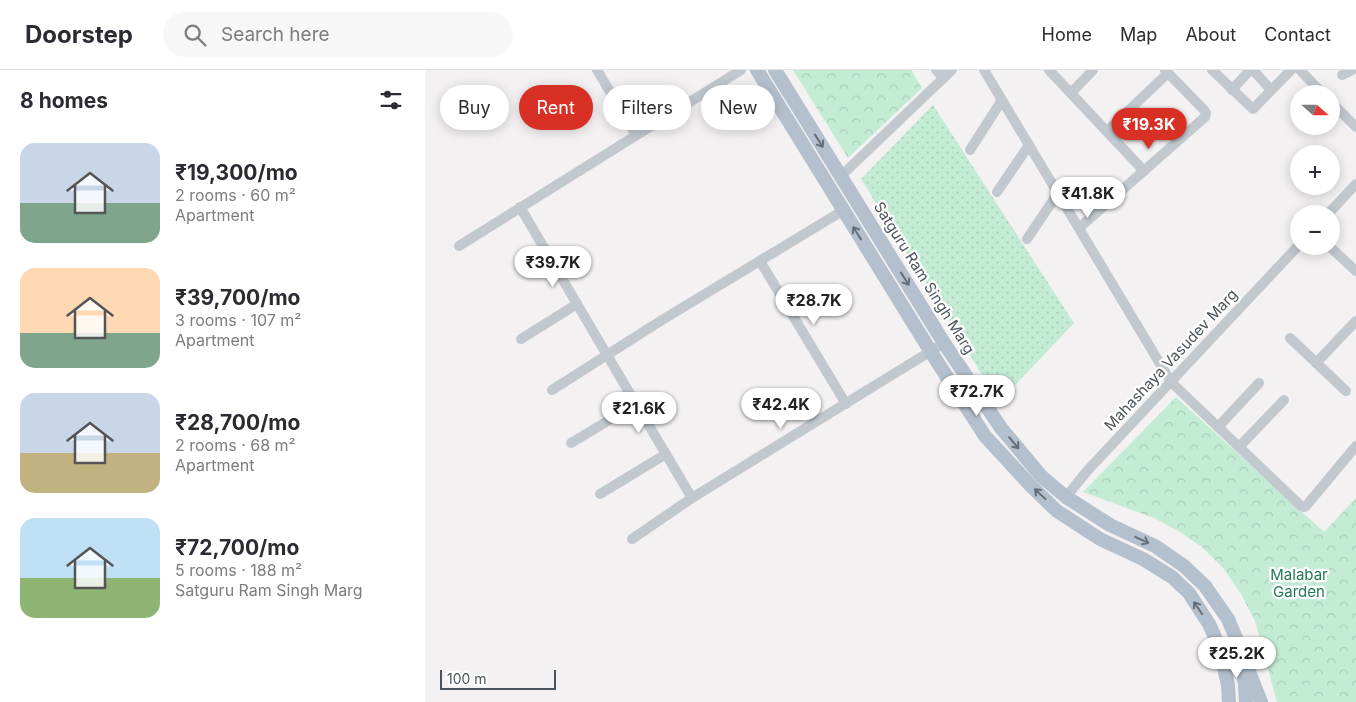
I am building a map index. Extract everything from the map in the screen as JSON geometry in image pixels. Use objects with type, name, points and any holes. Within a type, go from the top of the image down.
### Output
[{"type":"main road","points":[[757,70],[985,436],[1057,511],[1100,538],[1143,559],[1172,577],[1189,593],[1209,624],[1219,646],[1228,685],[1229,702]]},
{"type":"main road","name":"Satguru Ram Singh Marg","points":[[775,70],[944,342],[1001,428],[1041,476],[1066,497],[1110,525],[1155,546],[1184,566],[1205,586],[1228,619],[1239,645],[1246,702]]},
{"type":"main road","points":[[1057,511],[1066,497]]},
{"type":"main road","points":[[1239,645],[1261,702]]},
{"type":"main road","points":[[1225,702],[1228,685]]},
{"type":"street","points":[[597,70],[636,135]]},
{"type":"street","points":[[459,246],[741,70]]},
{"type":"street","points":[[984,70],[1171,382],[1301,506],[1304,507],[1356,446]]},
{"type":"street","points":[[1049,70],[1144,171]]},
{"type":"street","points":[[1071,93],[1093,70]]},
{"type":"street","points":[[1212,70],[1253,109],[1291,70]]},
{"type":"street","points":[[1232,90],[1252,70],[1271,90]]},
{"type":"street","points":[[1300,70],[1314,85]]},
{"type":"street","points":[[1342,75],[1352,70]]},
{"type":"street","points":[[841,176],[944,72]]},
{"type":"street","points":[[1079,228],[1205,117],[1204,110],[1167,72],[1107,132]]},
{"type":"street","points":[[970,150],[1002,100]]},
{"type":"street","points":[[1340,111],[1356,127]]},
{"type":"street","points":[[997,192],[1029,145]]},
{"type":"street","points":[[1336,205],[1356,184]]},
{"type":"street","points":[[1027,239],[1058,193]]},
{"type":"street","points":[[520,207],[693,498]]},
{"type":"street","points":[[552,390],[662,320],[844,210]]},
{"type":"street","name":"Mahashaya Vasudev Marg","points":[[1066,497],[1087,471],[1290,255]]},
{"type":"street","points":[[1339,255],[1356,271]]},
{"type":"street","points":[[760,261],[846,404]]},
{"type":"street","points":[[521,339],[577,304]]},
{"type":"street","points":[[1316,363],[1356,321]]},
{"type":"street","points":[[1290,338],[1346,391]]},
{"type":"street","points":[[632,539],[693,498],[931,352],[944,342]]},
{"type":"street","points":[[1218,427],[1259,383]]},
{"type":"street","points":[[1239,447],[1284,400]]},
{"type":"street","points":[[571,443],[636,404]]},
{"type":"street","points":[[600,494],[666,454]]},
{"type":"green space","points":[[793,70],[911,70],[922,88],[848,158]]},
{"type":"green space","points":[[933,105],[1074,323],[999,402],[861,179]]},
{"type":"green space","name":"Malabar Garden","points":[[1176,397],[1324,532],[1356,498],[1356,702],[1277,702],[1255,621],[1241,594],[1224,569],[1203,548],[1180,532],[1154,518],[1083,492]]}]
